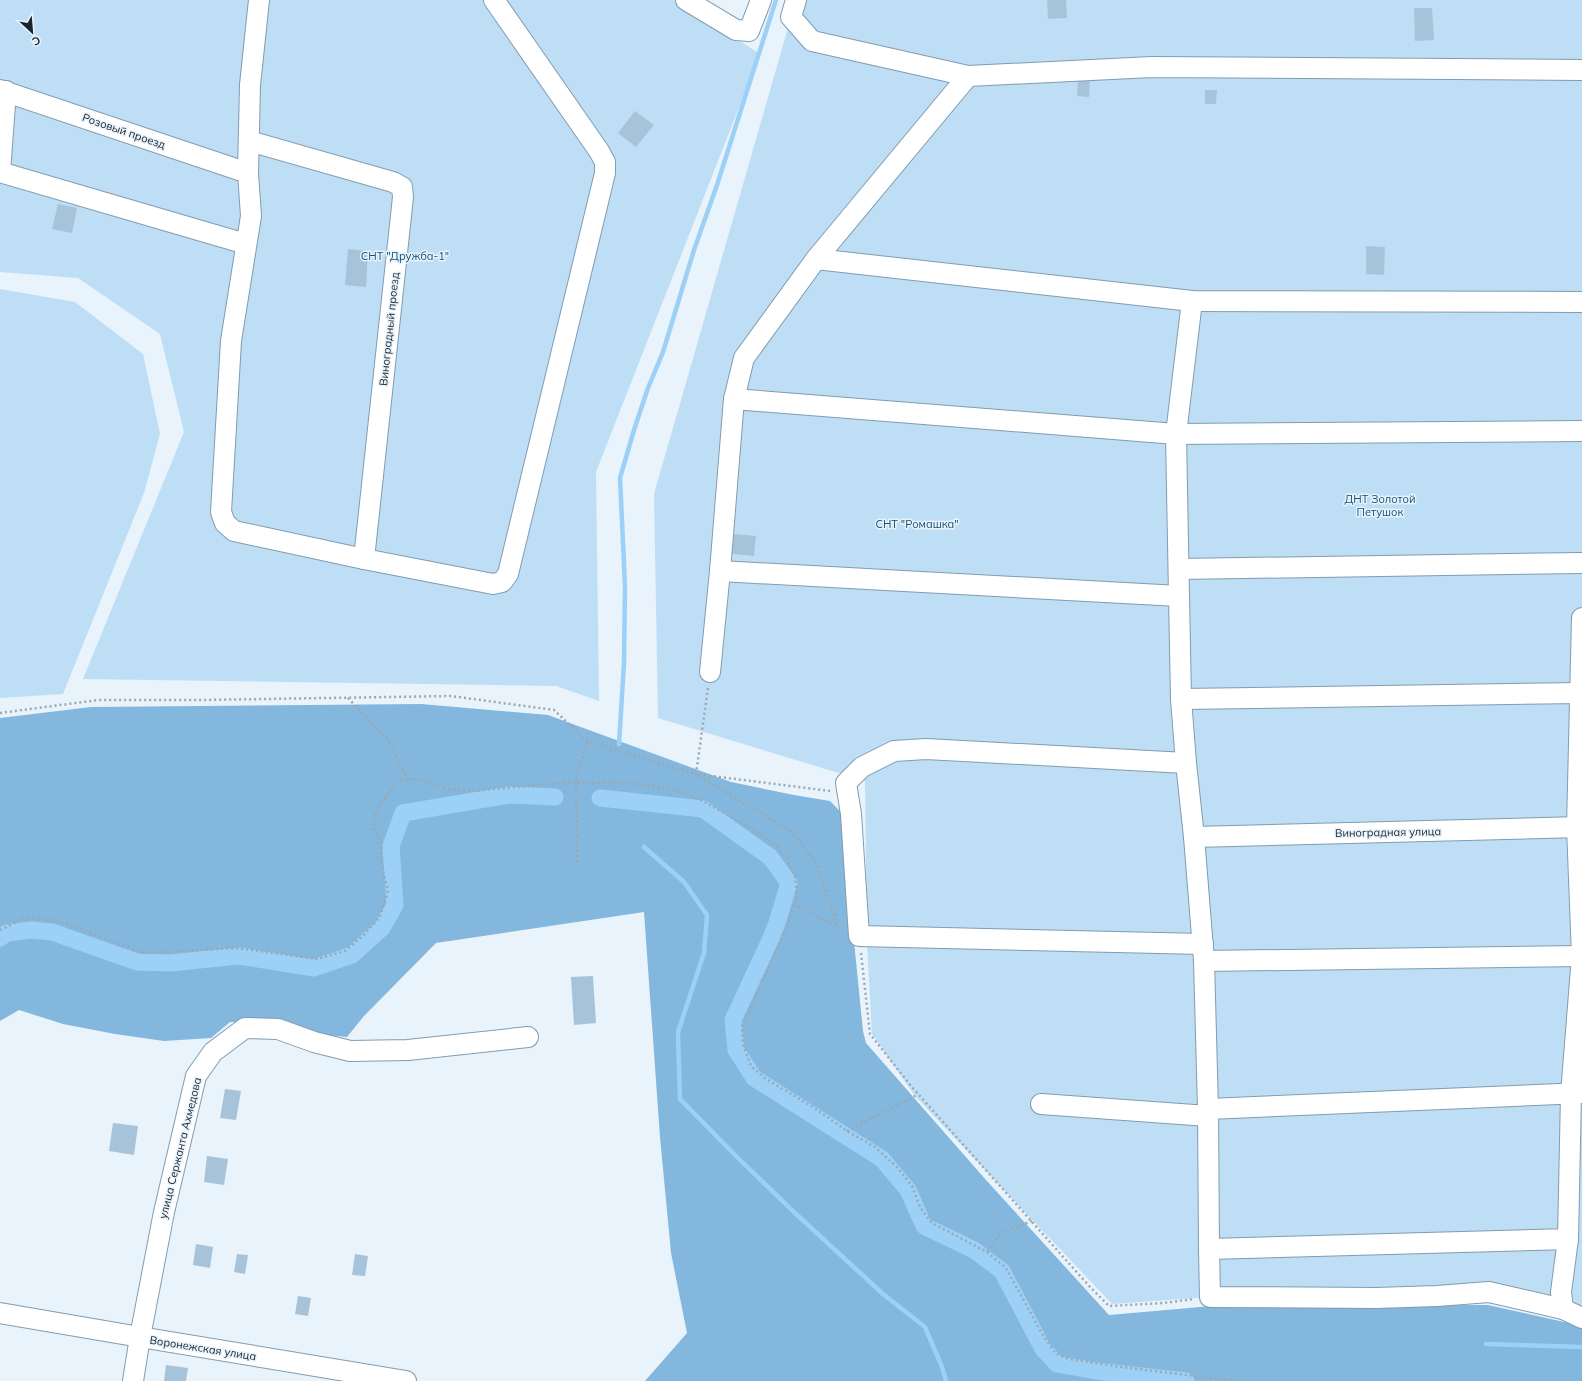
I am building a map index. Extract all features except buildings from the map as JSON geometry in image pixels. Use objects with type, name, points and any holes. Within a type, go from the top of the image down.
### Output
[{"type":"street","points":[[259,0],[250,85],[248,173],[251,216],[231,341],[221,512],[225,523],[234,531],[364,559],[493,584],[502,582],[508,574],[605,173],[605,162],[600,151],[494,0]]},
{"type":"street","points":[[686,0],[736,30],[750,31],[761,0]]},
{"type":"street","points":[[796,0],[791,17],[812,41],[968,76],[1152,67],[1582,70]]},
{"type":"street","points":[[710,672],[734,399],[744,358],[816,259],[968,76]]},
{"type":"street","points":[[3,90],[0,172],[246,244]]},
{"type":"street","name":"Розовый проезд","points":[[3,90],[248,173]]},
{"type":"street","name":"Виноградный проезд","points":[[249,141],[393,182],[402,187],[404,197],[364,559]]},
{"type":"street","points":[[816,259],[1192,301],[1582,302]]},
{"type":"street","points":[[1192,301],[1176,434],[1180,699],[1204,953],[1208,1113],[1210,1297],[1376,1298],[1437,1296],[1489,1292],[1563,1309],[1582,1318]]},
{"type":"street","points":[[734,399],[1176,434],[1582,431]]},
{"type":"street","points":[[1178,570],[1582,563]]},
{"type":"street","points":[[720,571],[1179,596]]},
{"type":"street","points":[[1563,1309],[1561,1292],[1568,1239],[1577,1094],[1582,956],[1579,827],[1582,618]]},
{"type":"street","points":[[1180,699],[1581,693]]},
{"type":"street","points":[[1186,763],[926,749],[894,751],[862,767],[846,783],[851,814],[859,936],[1204,953],[1582,956]]},
{"type":"street","name":"Виноградная улица","points":[[1194,837],[1579,827]]},
{"type":"street","name":"улица Сержанта Ахмедова","points":[[133,1381],[164,1212],[196,1076],[212,1052],[245,1028],[278,1029],[314,1042],[350,1051],[408,1050],[528,1037]]},
{"type":"street","points":[[1041,1104],[1208,1113],[1577,1094]]},
{"type":"street","points":[[1210,1249],[1568,1239]]},
{"type":"street","name":"Воронежская улица","points":[[0,1313],[406,1381]]},
{"type":"path","points":[[696,774],[710,672]]},
{"type":"path","points":[[0,713],[98,700],[451,696],[554,710],[588,742],[696,774],[830,791],[847,791]]},
{"type":"path","points":[[347,698],[388,740],[408,780]]},
{"type":"path","points":[[577,862],[576,777],[588,742]]},
{"type":"path","points":[[696,774],[740,802],[791,831],[816,863],[839,928]]},
{"type":"path","points":[[0,930],[24,918],[52,920],[70,924],[143,953],[236,948],[317,959],[345,951],[364,935],[380,917],[388,890],[381,863],[381,841],[372,822],[380,805],[398,780],[417,779],[448,789],[471,791],[501,789],[532,784],[576,783],[651,785],[678,791],[704,801],[755,831],[776,846],[788,858],[795,876],[797,897],[787,926],[742,1027],[743,1045],[751,1066],[766,1079],[813,1107],[847,1131],[875,1147],[896,1167],[912,1186],[920,1207],[932,1223],[987,1252],[1006,1268],[1041,1332],[1055,1353],[1069,1359],[1114,1366],[1237,1381]]},
{"type":"path","points":[[794,904],[839,928],[848,935],[859,936],[870,1034],[918,1094],[1109,1306],[1164,1303],[1210,1297]]},
{"type":"path","points":[[847,1131],[918,1094]]},
{"type":"path","points":[[987,1252],[1001,1233],[1032,1221]]},
{"type":"green space","name":"СНТ \"Дружба-1\"","points":[[0,0],[676,0],[760,54],[596,472],[599,701],[556,686],[83,679],[184,432],[160,334],[78,278],[0,272]]},
{"type":"green space","name":"СНТ \"Ромашка\"","points":[[796,0],[1582,0],[1582,1315],[1489,1298],[1210,1297],[1112,1304],[915,1096],[872,1034],[867,944],[865,781],[658,718],[654,494]]},
{"type":"green space","points":[[0,289],[75,302],[143,354],[160,434],[144,493],[63,694],[0,698]]},
{"type":"shaded area","points":[[421,704],[548,715],[731,782],[830,801],[841,812],[863,1031],[866,1043],[986,1180],[1109,1315],[1212,1306],[1488,1305],[1582,1326],[1582,1381],[645,1381],[687,1333],[671,1253],[660,1137],[644,912],[436,943],[364,1016],[347,1037],[308,1033],[269,1023],[230,1022],[211,1038],[164,1041],[115,1034],[63,1024],[19,1010],[0,1021],[0,718],[91,707]]},
{"type":"waterway","points":[[619,744],[624,663],[625,586],[620,478],[648,388],[663,352],[694,250],[717,185],[776,0]]},
{"type":"waterway","points":[[0,938],[7,933],[31,930],[52,932],[137,962],[170,963],[239,956],[314,968],[352,955],[382,928],[395,905],[391,846],[403,813],[509,795],[555,797]]},
{"type":"waterway","points":[[600,798],[703,809],[770,857],[789,883],[771,938],[733,1020],[736,1050],[754,1078],[882,1159],[908,1190],[924,1226],[974,1250],[1002,1271],[1043,1349],[1057,1364],[1096,1371],[1186,1381]]},
{"type":"waterway","points":[[644,847],[684,882],[707,915],[704,953],[678,1032],[680,1099],[796,1214],[883,1294],[925,1327],[942,1367],[946,1381]]},
{"type":"waterway","points":[[1486,1344],[1582,1347]]},
{"type":"park label","name":"ДНТ Золотой Петушок","points":[[1380,505]]}]
